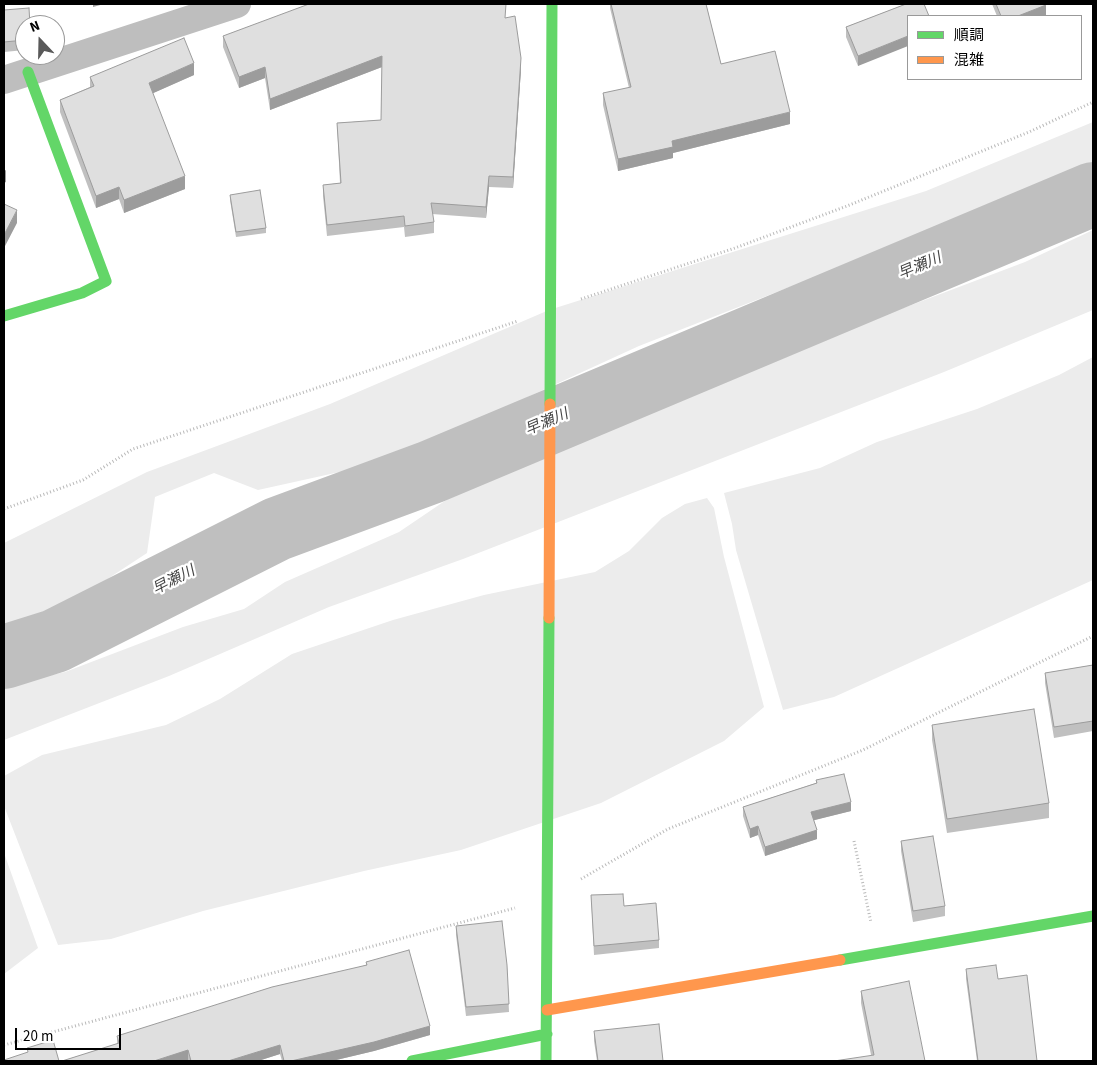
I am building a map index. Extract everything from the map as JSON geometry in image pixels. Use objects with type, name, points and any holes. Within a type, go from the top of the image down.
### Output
[{"type":"street","points":[[4,316],[82,293],[106,280],[16,76],[237,4]]},
{"type":"street","points":[[546,1061],[549,215],[552,4]]},
{"type":"street","points":[[547,1010],[1093,916]]},
{"type":"street","points":[[412,1061],[547,1034]]},
{"type":"path","points":[[4,509],[83,480],[133,449],[734,248],[847,206],[1029,132],[1093,102]]},
{"type":"path","points":[[581,879],[668,829],[863,750],[1093,636]]},
{"type":"path","points":[[854,841],[877,953]]},
{"type":"path","points":[[4,1045],[547,900]]},
{"type":"shaded area","points":[[1093,122],[1093,172],[1063,187],[833,270],[639,346],[495,412],[412,456],[258,490],[214,473],[155,497],[147,553],[48,618],[4,633],[4,543],[147,472],[330,404],[549,310],[926,191]]},
{"type":"shaded area","points":[[1093,230],[1093,310],[944,372],[463,559],[329,607],[169,676],[4,740],[4,686],[65,672],[183,627],[244,609],[285,582],[399,532],[489,471],[766,360],[1025,262]]},
{"type":"shaded area","points":[[1093,357],[1093,580],[834,697],[783,710],[736,550],[724,493],[820,468],[877,442],[977,409],[1059,375]]},
{"type":"shaded area","points":[[707,498],[714,508],[724,557],[764,707],[724,741],[601,803],[461,850],[364,871],[203,911],[111,939],[58,945],[4,806],[4,776],[42,755],[166,725],[220,699],[292,654],[393,620],[484,595],[595,572],[629,551],[662,518],[685,504]]},
{"type":"shaded area","points":[[4,853],[38,948],[4,974]]},
{"type":"building","points":[[309,4],[506,4],[505,18],[515,16],[521,58],[513,177],[489,176],[486,207],[431,203],[434,222],[405,226],[404,216],[327,225],[323,185],[341,183],[337,123],[381,120],[382,56],[270,99],[265,67],[239,77],[223,36]]},
{"type":"building","points":[[611,4],[706,4],[721,64],[775,51],[790,112],[672,141],[673,147],[618,159],[603,93],[631,87]]},
{"type":"building","points":[[906,4],[924,4],[929,15],[907,15],[907,36],[858,56],[846,27]]},
{"type":"building","points":[[996,4],[1046,4],[1021,15],[1001,15]]},
{"type":"building","points":[[29,8],[29,15],[15,15],[15,41],[4,42],[4,10]]},
{"type":"building","points":[[184,38],[194,63],[149,83],[185,176],[124,200],[119,187],[96,196],[60,100],[94,86],[90,77]]},
{"type":"building","points":[[260,190],[266,228],[236,232],[230,195]]},
{"type":"building","points":[[4,204],[17,210],[4,235]]},
{"type":"building","points":[[1093,665],[1093,721],[1054,727],[1045,673]]},
{"type":"building","points":[[1034,709],[1049,803],[947,819],[932,725]]},
{"type":"building","points":[[844,774],[851,802],[811,812],[817,830],[765,847],[758,826],[750,829],[743,807],[817,783],[816,780]]},
{"type":"building","points":[[933,836],[945,906],[913,911],[901,841]]},
{"type":"building","points":[[623,894],[624,906],[656,903],[659,940],[594,946],[591,895]]},
{"type":"building","points":[[502,921],[509,1004],[466,1007],[456,926]]},
{"type":"building","points":[[409,950],[430,1026],[374,1042],[291,1061],[284,1061],[280,1045],[228,1061],[191,1061],[188,1050],[154,1061],[62,1061],[119,1043],[117,1036],[272,987],[367,965],[366,962]]},
{"type":"building","points":[[996,965],[998,979],[1027,975],[1037,1061],[978,1061],[966,969]]},
{"type":"building","points":[[909,981],[925,1061],[834,1061],[874,1055],[861,991]]},
{"type":"building","points":[[659,1024],[663,1061],[598,1061],[594,1031]]},
{"type":"building","points":[[53,1040],[59,1061],[4,1061],[28,1052],[27,1048]]},
{"type":"waterway","name":"早瀬川","points":[[4,657],[55,641],[277,529],[431,472],[1093,194]]},
{"type":"traffic: fast","points":[[550,404],[552,4]]},
{"type":"traffic: fast","points":[[4,316],[82,293],[106,281],[28,72]]},
{"type":"traffic: fast","points":[[546,1061],[549,618]]},
{"type":"traffic: fast","points":[[840,960],[1093,916]]},
{"type":"traffic: fast","points":[[412,1061],[547,1034]]},
{"type":"traffic: slow","points":[[549,618],[550,404]]},
{"type":"traffic: slow","points":[[547,1010],[840,960]]}]
